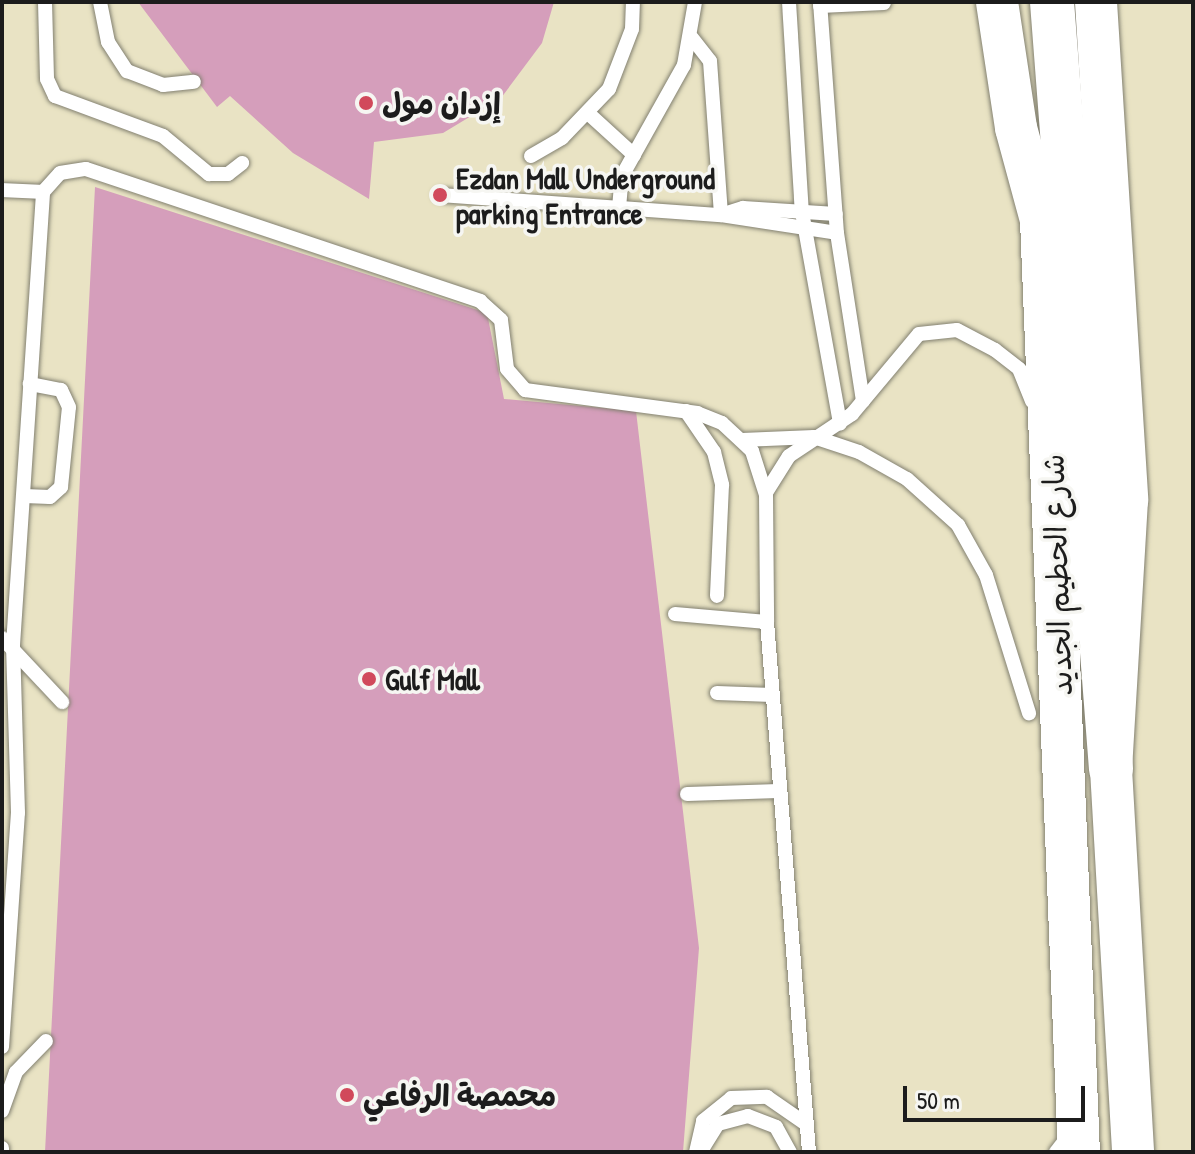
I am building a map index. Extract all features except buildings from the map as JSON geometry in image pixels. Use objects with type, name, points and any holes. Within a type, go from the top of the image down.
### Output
[{"type":"highway","points":[[1025,2],[1041,220]]},
{"type":"highway","points":[[1052,2],[1111,769]]},
{"type":"main road","name":"شارع الحطيم الجديد","points":[[997,2],[1016,128],[1041,220],[1055,493],[1071,1145]]},
{"type":"main road","name":"شارع الحطيم الجديد","points":[[1096,2],[1127,500],[1111,769],[1133,1152]]},
{"type":"lane","points":[[45,2],[47,79],[55,96],[163,136],[209,174],[228,174],[242,163]]},
{"type":"lane","points":[[100,2],[108,42],[127,71],[163,85],[194,82]]},
{"type":"lane","points":[[531,156],[589,114],[623,60],[633,2]]},
{"type":"lane","points":[[619,208],[618,183],[671,97],[692,38],[695,2]]},
{"type":"lane","points":[[789,2],[802,212],[840,424]]},
{"type":"lane","points":[[863,401],[837,233],[820,4],[884,3]]},
{"type":"lane","points":[[692,38],[710,61],[721,215]]},
{"type":"lane","points":[[589,114],[634,155]]},
{"type":"lane","points":[[2,1047],[18,785],[8,642],[24,496],[43,192],[60,173],[86,169],[480,301],[501,320],[507,369],[525,390],[686,411],[722,423],[742,440],[760,465],[766,495],[767,622],[809,1152]]},
{"type":"lane","points":[[2,190],[43,192]]},
{"type":"lane","points":[[440,195],[721,215],[837,233]]},
{"type":"lane","points":[[721,215],[743,208],[836,214]]},
{"type":"lane","points":[[766,495],[789,456],[814,437],[840,424],[919,334],[957,330],[986,344],[1019,369],[1028,386],[1035,453],[1055,493]]},
{"type":"lane","points":[[24,496],[50,497],[61,487],[69,407],[61,390],[30,384]]},
{"type":"lane","points":[[686,411],[714,452],[722,485],[717,596]]},
{"type":"lane","points":[[742,440],[814,437],[907,479],[958,525],[986,575],[1029,713]]},
{"type":"lane","points":[[675,614],[767,622]]},
{"type":"lane","points":[[8,642],[62,702]]},
{"type":"lane","points":[[717,693],[772,695]]},
{"type":"lane","points":[[687,794],[779,791]]},
{"type":"lane","points":[[2,1111],[16,1072],[46,1041]]},
{"type":"lane","points":[[698,1152],[703,1121],[731,1098],[767,1097],[806,1124]]},
{"type":"lane","points":[[698,1152],[718,1124],[748,1116],[776,1127],[790,1152]]},
{"type":"place","name":"إزدان مول","points":[[366,103]]},
{"type":"place","name":"Ezdan Mall Underground parking Entrance","points":[[440,195]]},
{"type":"place","name":"Gulf Mall","points":[[369,679]]},
{"type":"place","name":"محمصة الرفاعي","points":[[347,1095]]}]
